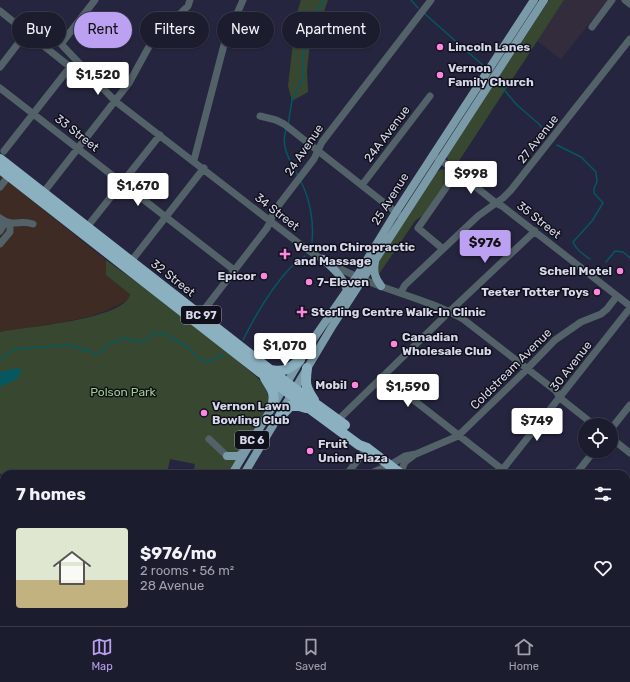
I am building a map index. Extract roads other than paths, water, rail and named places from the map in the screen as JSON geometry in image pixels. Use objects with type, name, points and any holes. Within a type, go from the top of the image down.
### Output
[{"type":"highway","name":"32 Street","points":[[2,155],[11,172],[128,264],[260,372],[289,389],[315,408],[359,445],[367,448],[396,470]]},
{"type":"highway","name":"32 Street","points":[[0,169],[11,172],[43,193],[87,227],[128,264],[200,314],[271,370],[289,389]]},
{"type":"highway","points":[[271,370],[280,372],[286,370],[300,360]]},
{"type":"highway","points":[[307,368],[306,388],[315,408]]},
{"type":"highway","points":[[260,372],[271,388],[275,398],[272,407]]},
{"type":"highway","points":[[278,419],[286,410],[293,406],[315,408]]},
{"type":"highway","name":"32 Street","points":[[315,408],[338,420],[362,440],[367,448]]},
{"type":"main road","name":"25 Avenue","points":[[495,67],[534,0]]},
{"type":"main road","name":"25 Avenue","points":[[236,470],[245,451],[272,407],[307,368],[360,277],[399,215],[495,67],[544,0]]},
{"type":"main road","name":"25 Avenue","points":[[246,470],[278,419],[300,360],[347,290],[376,259],[399,215]]},
{"type":"main road","points":[[323,259],[339,275],[347,290]]},
{"type":"main road","points":[[376,259],[373,271],[374,276],[381,286]]},
{"type":"main road","points":[[239,470],[244,466],[251,453],[258,430]]},
{"type":"main road","points":[[227,456],[238,456],[245,451]]},
{"type":"main road","points":[[227,456],[232,463],[234,470]]},
{"type":"main road","points":[[250,464],[251,470]]},
{"type":"street","points":[[66,38],[95,0]]},
{"type":"street","points":[[43,193],[129,84],[152,41],[188,6],[190,0]]},
{"type":"street","points":[[194,160],[225,41],[243,0]]},
{"type":"street","name":"24 Avenue","points":[[200,314],[267,228],[275,210],[314,159],[322,142],[431,0]]},
{"type":"street","points":[[592,27],[612,0]]},
{"type":"street","points":[[625,0],[630,4]]},
{"type":"street","points":[[0,11],[12,21]]},
{"type":"street","name":"27 Avenue","points":[[401,292],[405,285],[478,216],[511,190],[630,39]]},
{"type":"street","points":[[0,67],[14,48]]},
{"type":"street","points":[[46,48],[89,82],[93,78]]},
{"type":"street","name":"34 Street","points":[[65,48],[115,101],[194,160],[308,250],[360,277],[381,286],[401,292],[463,319],[556,391],[560,398],[585,418]]},
{"type":"street","points":[[2,155],[70,67]]},
{"type":"street","name":"33 Street","points":[[0,88],[234,270]]},
{"type":"street","name":"24A Avenue","points":[[362,185],[430,96]]},
{"type":"street","points":[[260,116],[276,120],[284,124],[399,215]]},
{"type":"street","points":[[87,227],[160,135]]},
{"type":"street","name":"35 Street","points":[[436,158],[535,231],[630,307]]},
{"type":"street","points":[[128,264],[204,168]]},
{"type":"street","points":[[0,186],[11,172]]},
{"type":"street","points":[[444,249],[418,228],[457,172]]},
{"type":"street","points":[[4,220],[28,222],[33,224]]},
{"type":"street","points":[[0,231],[4,220]]},
{"type":"street","points":[[0,244],[10,232],[4,220]]},
{"type":"street","points":[[338,420],[535,231]]},
{"type":"street","name":"Coldstream Avenue","points":[[401,470],[405,462],[416,454],[458,436],[555,340],[581,322],[601,314],[617,296]]},
{"type":"street","name":"30 Avenue","points":[[505,470],[630,307]]},
{"type":"street","points":[[383,376],[500,470]]},
{"type":"street","points":[[618,420],[630,405]]},
{"type":"street","points":[[444,442],[448,434],[445,425]]},
{"type":"street","points":[[209,439],[227,456]]},
{"type":"street","points":[[618,444],[630,453]]},
{"type":"street","points":[[350,470],[367,448]]},
{"type":"street","name":"Coldstream Avenue","points":[[378,470],[405,456],[416,454]]},
{"type":"street","points":[[579,470],[589,458]]},
{"type":"waterway","points":[[288,125],[292,100],[303,78],[303,56],[310,23],[324,0]]},
{"type":"waterway","points":[[411,0],[418,8]]},
{"type":"waterway","points":[[425,14],[486,68]]},
{"type":"waterway","points":[[495,79],[517,105],[539,124],[547,134]]},
{"type":"waterway","points":[[286,130],[284,142],[285,148],[298,176]]},
{"type":"waterway","points":[[557,145],[581,157],[596,172],[597,182],[594,188],[594,193],[603,203],[592,221],[573,242],[578,250],[590,259]]},
{"type":"waterway","points":[[300,180],[306,194],[310,210],[312,242]]},
{"type":"waterway","points":[[606,262],[615,251],[623,252],[630,258]]},
{"type":"waterway","points":[[243,340],[270,292],[291,267],[305,256]]},
{"type":"waterway","points":[[0,359],[15,349],[70,345],[94,353],[101,352],[109,344],[124,338],[138,342],[145,341],[154,333],[163,333],[186,346],[200,359],[207,362],[224,354]]},
{"type":"place","name":"Lincoln Lanes","points":[[440,47]]},
{"type":"place","name":"Vernon Family Church","points":[[440,75]]},
{"type":"place","name":"Vernon Chiropractic and Massage","points":[[285,254]]},
{"type":"place","name":"Schell Motel","points":[[620,271]]},
{"type":"place","name":"Epicor","points":[[264,276]]},
{"type":"place","name":"7-Eleven","points":[[309,282]]},
{"type":"place","name":"Teeter Totter Toys","points":[[597,292]]},
{"type":"place","name":"Sterling Centre Walk-In Clinic","points":[[302,312]]},
{"type":"place","name":"Canadian Wholesale Club","points":[[394,344]]},
{"type":"place","name":"Mobil","points":[[355,385]]},
{"type":"place","name":"Vernon Lawn Bowling Club","points":[[204,413]]},
{"type":"place","name":"Fruit Union Plaza","points":[[310,451]]},
{"type":"park label","name":"Polson Park","points":[[123,392]]}]
